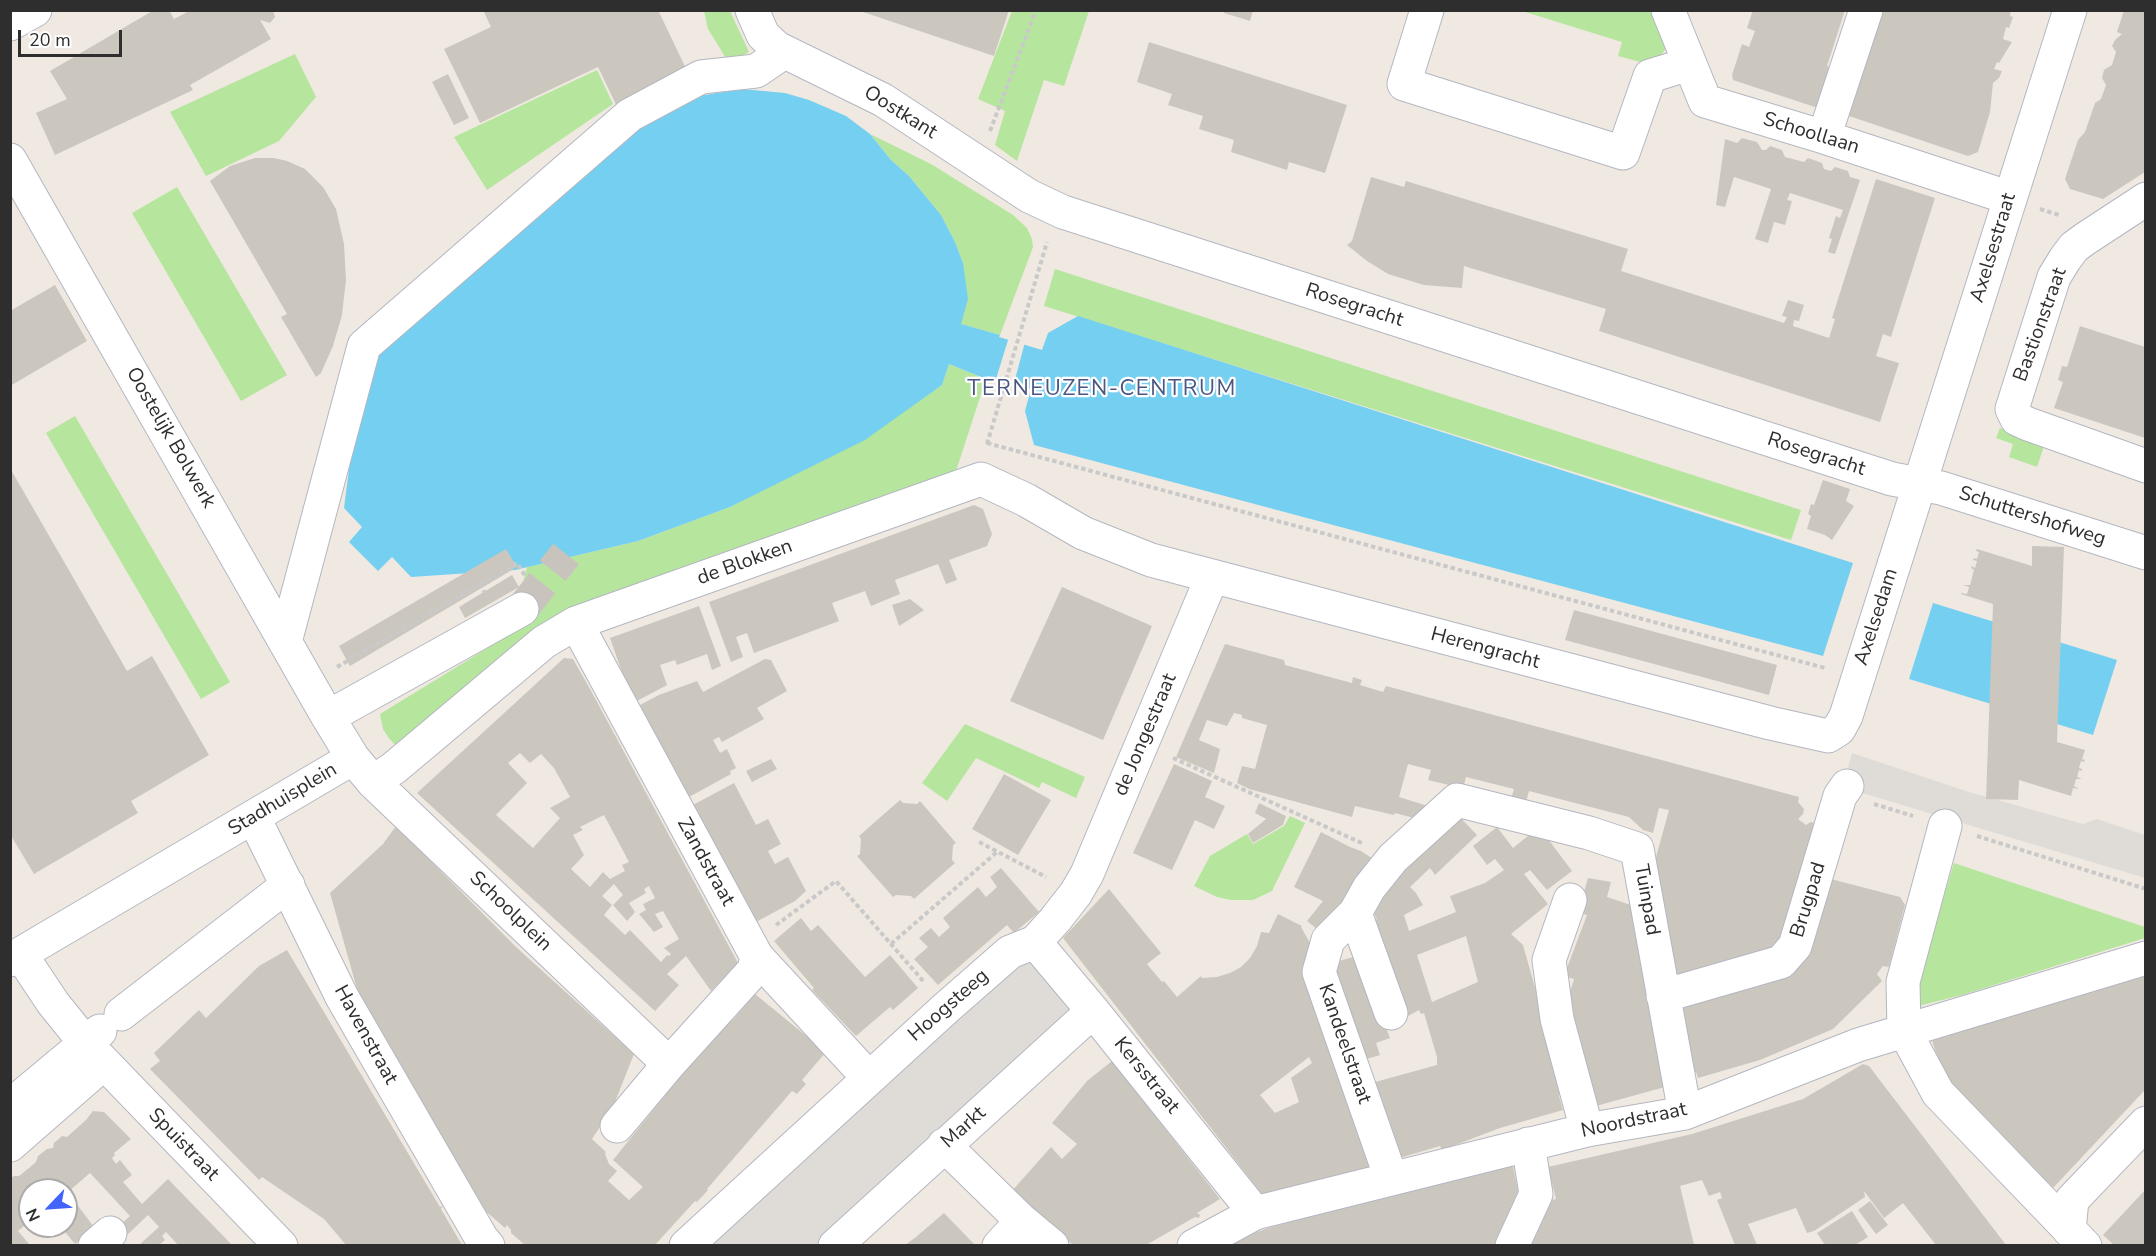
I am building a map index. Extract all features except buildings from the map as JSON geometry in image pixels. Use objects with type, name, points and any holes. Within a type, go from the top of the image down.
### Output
[{"type":"street","points":[[10,24],[35,10]]},
{"type":"street","name":"Oostkant","points":[[752,10],[763,35],[784,52],[883,100],[1029,196],[1057,210]]},
{"type":"street","points":[[1427,10],[1404,84],[1623,153],[1650,75],[1689,64]]},
{"type":"street","name":"Schoollaan","points":[[1668,10],[1705,101],[2010,198]]},
{"type":"street","points":[[1824,137],[1866,10]]},
{"type":"street","name":"Axelsestraat","points":[[1918,484],[2070,10]]},
{"type":"street","points":[[285,642],[364,346],[630,115],[702,77],[756,71],[784,52]]},
{"type":"street","name":"Oostelijk Bolwerk","points":[[10,159],[328,717]]},
{"type":"street","name":"Bastionstraat","points":[[2145,199],[2074,247],[2054,277],[2012,409],[2017,419],[2145,466]]},
{"type":"street","name":"Rosegracht","points":[[1057,210],[1880,475],[1918,484]]},
{"type":"street","name":"Herengracht","points":[[981,479],[1026,500],[1083,533],[1151,560],[1820,735]]},
{"type":"street","name":"de Blokken","points":[[363,770],[394,768],[544,642],[576,623],[981,479]]},
{"type":"street","name":"Schuttershofweg","points":[[1918,484],[1941,488],[2145,553]]},
{"type":"street","name":"Axelsedam","points":[[1820,735],[1828,736],[1839,729],[1845,716],[1918,484]]},
{"type":"street","name":"de Jongestraat","points":[[1035,942],[1076,893],[1087,874],[1212,577]]},
{"type":"street","points":[[328,717],[522,609]]},
{"type":"street","name":"Zandstraat","points":[[576,623],[753,950],[868,1077]]},
{"type":"street","name":"Stadhuisplein","points":[[16,958],[254,818],[363,770],[328,717]]},
{"type":"street","name":"Schoolplein","points":[[363,770],[669,1064]]},
{"type":"street","name":"Brugpad","points":[[1663,996],[1781,962],[1796,946],[1840,796],[1856,794]]},
{"type":"street","name":"Tuinpad","points":[[1393,858],[1457,801],[1589,833],[1637,849],[1685,1113]]},
{"type":"street","name":"Havenstraat","points":[[254,818],[342,997],[482,1239],[488,1245]]},
{"type":"street","points":[[1945,826],[1904,982],[1904,1030],[1938,1093],[2068,1240]]},
{"type":"street","name":"Kandeelstraat","points":[[1390,1178],[1319,972],[1328,940],[1355,913],[1369,888],[1393,858]]},
{"type":"street","points":[[10,1106],[103,1038],[288,885]]},
{"type":"street","points":[[1570,900],[1549,960],[1557,1018],[1587,1130]]},
{"type":"street","points":[[1355,913],[1391,1013]]},
{"type":"street","name":"Hoogsteeg","points":[[868,1077],[1010,952],[1035,942]]},
{"type":"street","name":"Kersstraat","points":[[1035,942],[1094,1011],[1255,1213]]},
{"type":"street","points":[[617,1126],[669,1064],[754,970],[753,950]]},
{"type":"street","name":"Spuistraat","points":[[16,958],[53,1003],[103,1038],[281,1245]]},
{"type":"street","name":"Noordstraat","points":[[1194,1245],[1255,1213],[1587,1130],[1685,1113],[1857,1045],[2145,958]]},
{"type":"street","name":"Markt","points":[[835,1245],[1094,1011]]},
{"type":"street","points":[[10,1145],[103,1038]]},
{"type":"street","points":[[686,1245],[830,1116],[868,1077]]},
{"type":"street","points":[[2068,1240],[2072,1200],[2145,1123]]},
{"type":"street","points":[[1512,1245],[1536,1194],[1528,1144]]},
{"type":"street","points":[[944,1145],[1022,1221],[1052,1245]]},
{"type":"street","points":[[999,1245],[1022,1221]]},
{"type":"path","points":[[978,163],[1036,10]]},
{"type":"path","points":[[981,479],[987,443],[1057,210]]},
{"type":"path","points":[[987,443],[1817,665]]},
{"type":"path","points":[[309,683],[480,584],[487,596]]},
{"type":"path","points":[[1142,745],[1329,827]]},
{"type":"path","points":[[1856,794],[1945,826],[2145,889]]},
{"type":"path","points":[[979,842],[1076,893]]},
{"type":"path","points":[[891,944],[997,852]]},
{"type":"path","points":[[753,950],[836,881],[946,1008]]},
{"type":"green space","points":[[704,11],[730,11],[749,52],[729,63],[708,29]]},
{"type":"green space","points":[[1012,11],[1089,11],[1064,86],[1044,80],[1017,161],[995,145],[1005,111],[978,99]]},
{"type":"green space","points":[[1522,11],[1654,11],[1668,45],[1662,54],[1644,63],[1618,56],[1622,42]]},
{"type":"green space","points":[[295,54],[316,97],[279,141],[206,176],[170,112]]},
{"type":"green space","points":[[597,70],[613,104],[487,190],[454,137]]},
{"type":"green space","points":[[870,134],[931,164],[1013,215],[1027,228],[1033,247],[1000,335],[960,324],[963,263],[955,242],[941,215]]},
{"type":"green space","points":[[177,187],[287,375],[241,401],[132,213]]},
{"type":"green space","points":[[1055,269],[1801,510],[1791,540],[1044,306]]},
{"type":"green space","points":[[949,364],[986,379],[956,471],[637,588],[396,746],[388,737],[383,729],[380,714],[535,619],[520,594],[527,567],[638,541],[730,507],[904,411],[942,385]]},
{"type":"green space","points":[[75,416],[230,682],[201,699],[46,433]]},
{"type":"green space","points":[[2000,428],[2045,443],[2037,467],[2009,457],[2013,444],[1996,438]]},
{"type":"green space","points":[[965,724],[1085,777],[1076,798],[1042,782],[1039,788],[976,758],[947,801],[922,783]]},
{"type":"green space","points":[[1290,816],[1305,823],[1272,891],[1253,900],[1231,900],[1217,897],[1194,886],[1210,856],[1247,834],[1253,844],[1284,826]]},
{"type":"green space","points":[[1954,863],[2145,927],[2145,938],[1962,995],[1910,1008]]},
{"type":"shaded area","points":[[1852,753],[1969,792],[2083,824],[2097,819],[2145,835],[2145,878],[1859,792],[1846,775]]},
{"type":"shaded area","points":[[1035,942],[1093,1011],[835,1245],[686,1246]]},
{"type":"water","points":[[742,89],[785,93],[809,100],[846,116],[870,134],[941,215],[955,242],[963,263],[968,299],[961,324],[1042,350],[1048,333],[1078,316],[1853,563],[1823,656],[1034,445],[1025,411],[1031,389],[988,376],[986,379],[949,364],[942,385],[865,440],[730,507],[638,541],[515,570],[411,577],[392,557],[378,571],[349,542],[362,527],[344,508],[362,369],[668,101]]},
{"type":"water","points":[[1933,603],[2117,660],[2093,735],[1909,679]]},
{"type":"pier","points":[[1009,337],[1025,342],[1013,387],[995,382]]},
{"type":"tunnel","points":[[522,609],[566,554]]},
{"type":"district","name":"TERNEUZEN-CENTRUM","points":[[1102,390]]}]
